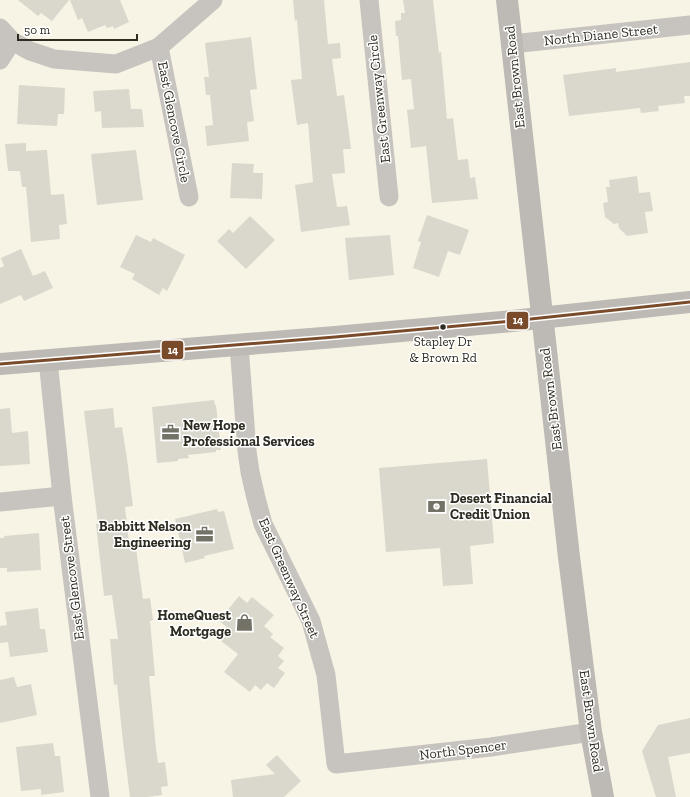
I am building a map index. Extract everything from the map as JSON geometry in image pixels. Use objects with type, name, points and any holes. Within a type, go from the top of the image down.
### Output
[{"type":"main road","name":"East Brown Road","points":[[507,0],[590,732],[603,797]]},
{"type":"main road","points":[[0,364],[239,345],[542,318],[690,302]]},
{"type":"street","points":[[0,60],[6,35],[30,51],[54,59],[116,64],[159,47],[213,0]]},
{"type":"street","name":"East Greenway Circle","points":[[369,0],[389,197]]},
{"type":"street","name":"North Diane Street","points":[[512,44],[690,25]]},
{"type":"street","name":"East Glencove Circle","points":[[159,47],[189,196]]},
{"type":"street","name":"East Greenway Street","points":[[239,345],[250,472],[256,498],[263,524],[311,621],[318,644],[326,675],[336,764]]},
{"type":"street","name":"East Glencove Street","points":[[48,360],[62,496],[100,797]]},
{"type":"street","points":[[0,502],[62,496]]},
{"type":"street","name":"North Spencer","points":[[336,764],[491,747],[590,732]]},
{"type":"building","points":[[18,0],[69,0],[52,21],[41,13],[38,16]]},
{"type":"building","points":[[70,0],[120,0],[129,22],[114,29],[113,26],[107,28],[105,25],[88,32],[82,18],[78,20]]},
{"type":"building","points":[[293,0],[324,0],[328,44],[340,43],[341,58],[332,59],[337,96],[344,95],[351,149],[343,149],[345,173],[332,174],[337,207],[347,206],[350,225],[301,232],[295,185],[313,182],[308,123],[297,125],[291,80],[302,79],[297,20],[295,21]]},
{"type":"building","points":[[403,0],[433,0],[439,53],[441,52],[447,119],[453,118],[458,160],[468,159],[470,178],[475,177],[478,199],[432,203],[426,146],[411,148],[407,110],[414,109],[411,79],[402,80],[398,36],[396,36],[395,21],[401,20],[401,13],[405,13]]},
{"type":"building","points":[[251,37],[257,89],[250,90],[254,121],[247,122],[249,141],[207,146],[205,126],[213,125],[210,95],[206,95],[204,77],[209,77],[205,43]]},
{"type":"building","points":[[690,62],[690,96],[684,96],[685,103],[658,106],[659,111],[641,113],[640,108],[569,116],[563,75],[616,68],[616,72]]},
{"type":"building","points":[[19,85],[65,88],[64,114],[58,114],[57,126],[17,124]]},
{"type":"building","points":[[129,89],[131,109],[142,109],[144,127],[102,128],[101,111],[95,112],[93,91]]},
{"type":"building","points":[[26,143],[26,151],[47,150],[51,195],[64,194],[67,224],[59,225],[60,239],[31,242],[26,187],[22,187],[20,171],[8,171],[5,144]]},
{"type":"building","points":[[136,150],[143,200],[97,205],[91,154]]},
{"type":"building","points":[[232,163],[254,164],[253,173],[263,173],[262,199],[230,198]]},
{"type":"building","points":[[637,176],[639,193],[650,192],[653,211],[645,212],[648,233],[627,236],[619,228],[618,223],[614,224],[605,217],[603,203],[608,202],[606,187],[610,187],[609,180]]},
{"type":"building","points":[[427,215],[469,230],[460,255],[448,251],[439,277],[413,268],[421,242],[418,241]]},
{"type":"building","points":[[250,216],[275,240],[246,269],[217,241],[229,229],[233,233]]},
{"type":"building","points":[[136,235],[151,242],[153,238],[185,255],[167,291],[163,288],[159,295],[132,279],[135,274],[120,267]]},
{"type":"building","points":[[390,235],[394,275],[349,280],[345,238]]},
{"type":"building","points":[[21,249],[33,276],[45,271],[53,288],[24,301],[21,295],[0,304],[0,268],[4,266],[1,258]]},
{"type":"building","name":"New Hope Professional Services","points":[[214,400],[216,405],[221,450],[216,450],[216,452],[188,455],[189,458],[178,459],[178,461],[157,463],[152,407]]},
{"type":"building","points":[[10,408],[12,433],[28,431],[30,464],[0,466],[0,409]]},
{"type":"building","points":[[113,408],[115,428],[122,427],[133,506],[125,507],[129,542],[135,541],[143,599],[150,598],[153,620],[150,621],[155,676],[149,676],[158,763],[165,762],[168,786],[161,787],[162,795],[147,797],[130,797],[117,684],[114,685],[110,639],[118,639],[112,595],[104,596],[96,524],[98,524],[84,411]]},
{"type":"building","name":"Desert Financial Credit Union","points":[[487,459],[494,543],[470,546],[473,584],[443,586],[440,548],[386,552],[379,468]]},
{"type":"building","name":"Babbitt Nelson Engineering","points":[[217,509],[218,512],[224,511],[234,549],[204,556],[205,558],[185,563],[175,519]]},
{"type":"building","points":[[39,533],[41,570],[7,572],[7,568],[0,568],[0,538],[4,538],[4,536]]},
{"type":"building","points":[[239,596],[247,603],[252,597],[274,615],[264,626],[273,634],[270,637],[284,648],[278,656],[284,661],[278,668],[285,673],[274,688],[267,683],[261,690],[255,685],[250,692],[224,672],[238,654],[221,641],[228,633],[225,630],[227,627],[219,621]]},
{"type":"building","points":[[38,608],[40,629],[45,629],[48,652],[10,657],[8,642],[0,643],[0,626],[7,625],[5,612]]},
{"type":"building","points":[[14,677],[17,687],[31,684],[37,715],[0,723],[0,680]]},
{"type":"building","points":[[690,718],[690,753],[668,757],[676,797],[656,797],[642,751],[658,725]]},
{"type":"building","points":[[53,743],[55,756],[60,756],[64,792],[41,795],[41,789],[21,791],[16,747]]},
{"type":"building","points":[[277,755],[301,781],[284,797],[233,797],[231,780],[275,774],[266,765]]},
{"type":"transit line","name":"14","points":[[0,364],[335,337],[512,321],[690,302]]},
{"type":"place","name":"Stapley Dr & Brown Rd","points":[[443,327]]},
{"type":"place","name":"New Hope Professional Services","points":[[170,433]]},
{"type":"place","name":"Desert Financial Credit Union","points":[[437,506]]},
{"type":"place","name":"Babbitt Nelson Engineering","points":[[204,534]]},
{"type":"place","name":"HomeQuest Mortgage","points":[[244,623]]}]
